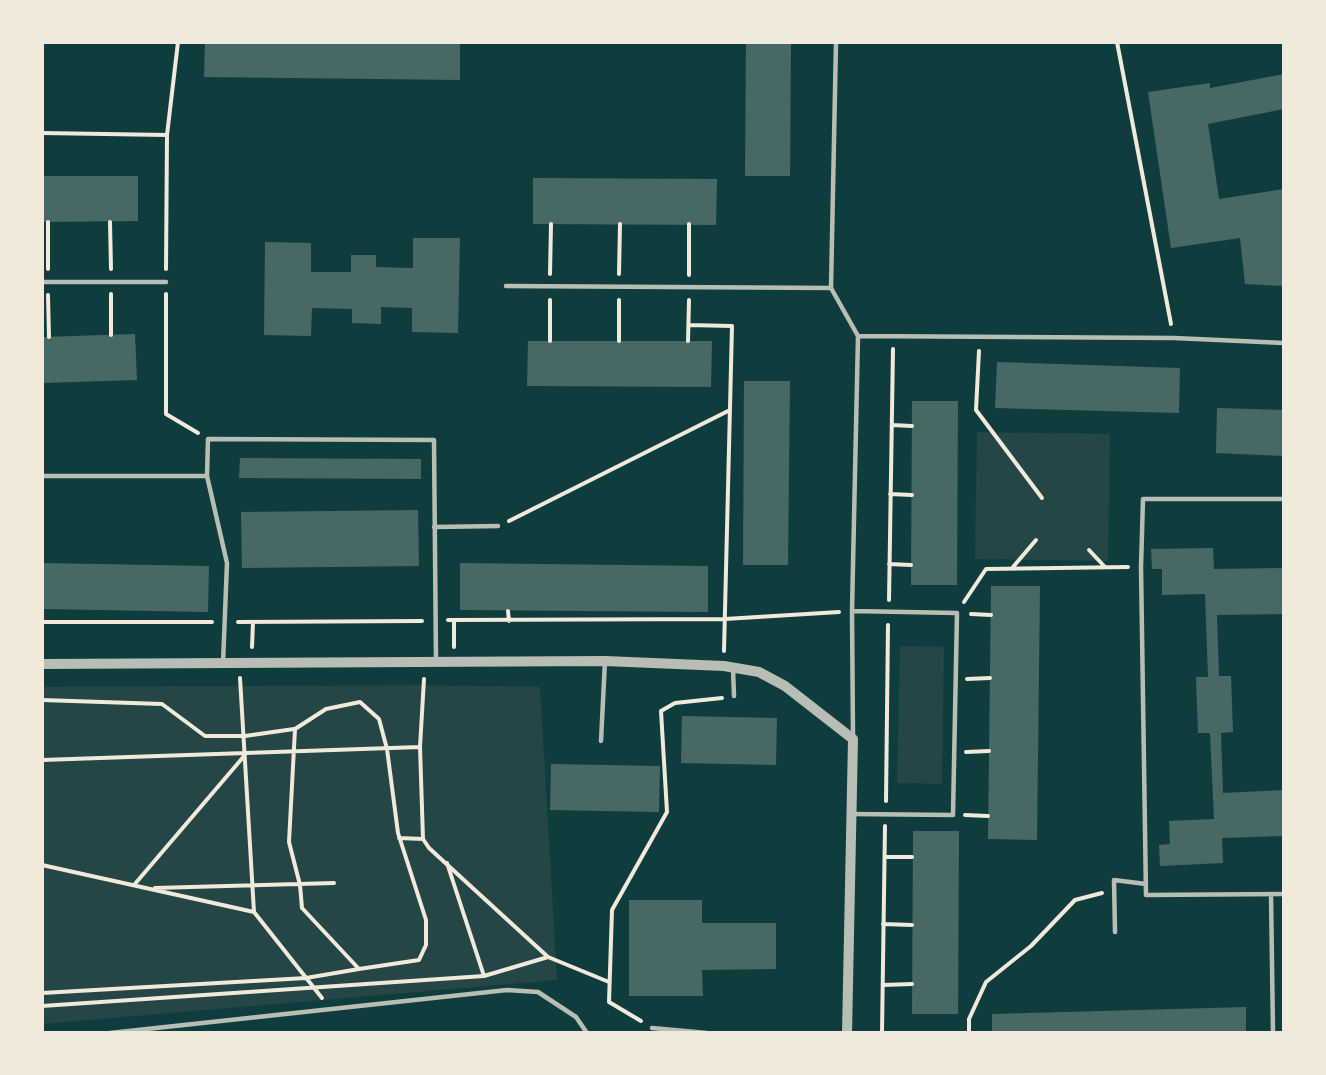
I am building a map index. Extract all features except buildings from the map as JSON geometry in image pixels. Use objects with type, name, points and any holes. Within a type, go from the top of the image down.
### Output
[{"type":"street","points":[[42,664],[605,661],[728,667],[759,672],[785,686],[853,739],[847,1033]]},
{"type":"lane","points":[[836,42],[831,288],[858,336],[852,611],[853,739]]},
{"type":"lane","points":[[42,282],[166,282]]},
{"type":"lane","points":[[506,286],[831,288]]},
{"type":"lane","points":[[858,336],[1174,338],[1284,344]]},
{"type":"lane","points":[[223,664],[227,563],[207,476],[208,439],[434,440],[436,661]]},
{"type":"lane","points":[[42,476],[207,476]]},
{"type":"lane","points":[[1284,499],[1143,500],[1141,567],[1146,895],[1284,894]]},
{"type":"lane","points":[[434,527],[498,526]]},
{"type":"lane","points":[[850,814],[953,815],[957,613],[852,611]]},
{"type":"lane","points":[[601,741],[605,661]]},
{"type":"lane","points":[[728,667],[734,696]]},
{"type":"lane","points":[[1115,932],[1114,880],[1146,884]]},
{"type":"lane","points":[[1271,894],[1273,1033]]},
{"type":"lane","points":[[110,1033],[507,990],[538,992],[576,1017],[587,1033]]},
{"type":"lane","points":[[652,1028],[707,1033]]},
{"type":"path","points":[[178,42],[167,135],[166,414],[208,439]]},
{"type":"path","points":[[1118,42],[1174,338]]},
{"type":"path","points":[[42,134],[167,135]]},
{"type":"path","points":[[689,325],[732,326],[728,667]]},
{"type":"path","points":[[882,1033],[893,337]]},
{"type":"path","points":[[980,338],[976,410],[1042,498]]},
{"type":"path","points":[[498,526],[730,410]]},
{"type":"path","points":[[891,425],[912,426]]},
{"type":"path","points":[[890,494],[912,495]]},
{"type":"path","points":[[1012,567],[1036,540]]},
{"type":"path","points":[[1089,550],[1106,567]]},
{"type":"path","points":[[889,564],[911,565]]},
{"type":"path","points":[[957,613],[986,569],[1141,567]]},
{"type":"path","points":[[508,611],[508,621]]},
{"type":"path","points":[[557,611],[558,620]]},
{"type":"path","points":[[620,612],[621,620]]},
{"type":"path","points":[[691,612],[691,619]]},
{"type":"path","points":[[957,613],[991,615]]},
{"type":"path","points":[[240,678],[255,912],[331,1010]]},
{"type":"path","points":[[424,678],[420,747],[423,840],[548,957],[609,981]]},
{"type":"path","points":[[955,679],[990,678]]},
{"type":"path","points":[[652,1028],[609,1002],[609,981],[612,910],[667,812],[661,711],[675,703],[734,696]]},
{"type":"path","points":[[42,700],[162,704],[205,736],[245,736],[295,729],[326,709],[360,702],[379,719],[387,749],[399,838],[426,920],[426,945],[419,960],[306,978],[42,993]]},
{"type":"path","points":[[295,729],[289,842],[300,885],[302,908],[358,969]]},
{"type":"path","points":[[42,760],[292,754],[420,747]]},
{"type":"path","points":[[954,752],[989,751]]},
{"type":"path","points":[[134,885],[245,755]]},
{"type":"path","points":[[953,815],[988,816]]},
{"type":"path","points":[[399,838],[423,840]]},
{"type":"path","points":[[885,857],[912,857]]},
{"type":"path","points":[[447,862],[484,976]]},
{"type":"path","points":[[42,865],[255,912]]},
{"type":"path","points":[[148,888],[334,883]]},
{"type":"path","points":[[969,1033],[969,1019],[986,982],[1031,946],[1075,900],[1114,890]]},
{"type":"path","points":[[883,924],[912,925]]},
{"type":"path","points":[[42,1006],[484,976],[548,957]]},
{"type":"path","points":[[882,985],[912,984]]},
{"type":"shaded area","points":[[977,432],[1110,434],[1108,561],[975,559]]},
{"type":"shaded area","points":[[900,646],[944,647],[942,784],[897,783]]},
{"type":"shaded area","points":[[422,685],[540,687],[557,980],[42,1024],[42,687]]}]
